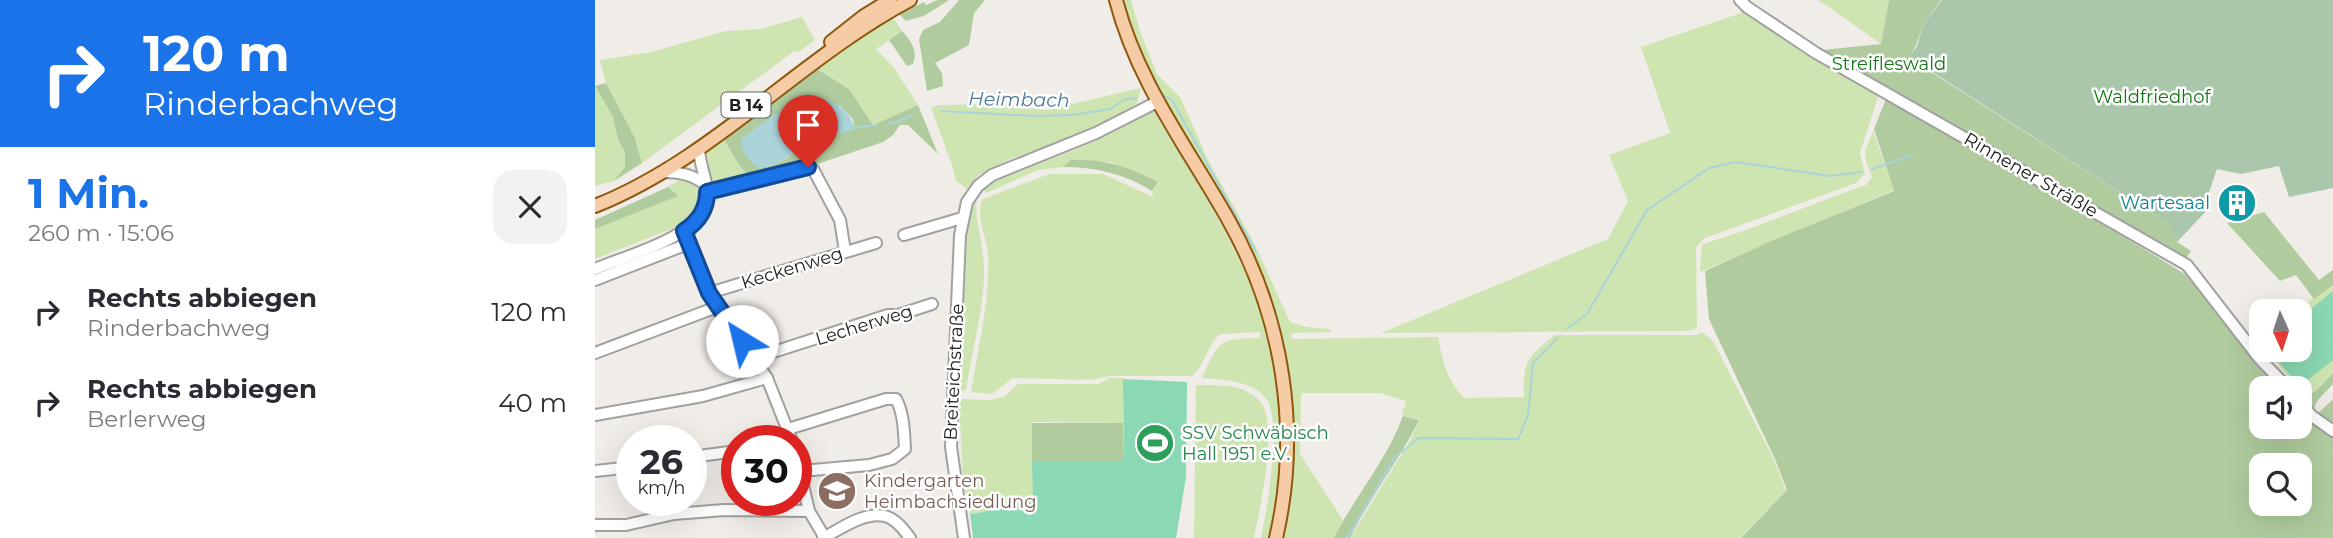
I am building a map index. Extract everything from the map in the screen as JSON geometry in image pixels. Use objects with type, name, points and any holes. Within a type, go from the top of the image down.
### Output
[{"type":"main road","name":"B 14","points":[[595,200],[640,178],[709,132],[864,16],[890,0]]},
{"type":"main road","name":"B 14","points":[[595,206],[623,195],[699,148],[838,46],[910,0]]},
{"type":"main road","points":[[1116,0],[1136,59],[1157,102],[1241,243],[1269,311],[1285,392],[1287,435],[1286,484],[1276,538]]},
{"type":"street","name":"Rinnener Sträßle","points":[[1740,0],[1815,52],[2187,265],[2259,358],[2276,376]]},
{"type":"street","points":[[904,235],[962,218],[974,191],[992,175],[1086,137],[1157,102]]},
{"type":"street","points":[[595,268],[684,231],[701,215],[707,201],[699,148]]},
{"type":"street","points":[[706,189],[808,167],[813,169],[840,220],[845,251]]},
{"type":"street","points":[[662,172],[697,177],[706,189]]},
{"type":"street","name":"Breiteichstraße","points":[[962,218],[951,447],[964,538]]},
{"type":"street","points":[[684,231],[709,293],[767,378],[786,425]]},
{"type":"street","points":[[595,280],[689,243]]},
{"type":"street","name":"Keckenweg","points":[[709,293],[876,243]]},
{"type":"street","name":"Lecherweg","points":[[755,358],[888,314],[898,315],[932,304]]},
{"type":"street","points":[[595,353],[717,307]]},
{"type":"street","points":[[595,415],[703,396],[767,378]]},
{"type":"street","points":[[801,425],[886,399],[896,399],[903,423],[905,449],[892,459],[869,465],[812,470]]},
{"type":"street","points":[[2312,416],[2333,431]]},
{"type":"street","points":[[595,471],[616,469]]},
{"type":"street","points":[[595,525],[626,525],[674,514],[721,510]]},
{"type":"street","points":[[812,516],[824,538],[850,523],[869,517],[885,516],[900,525],[911,538]]},
{"type":"green space","points":[[938,0],[949,0],[924,16],[906,21],[899,14],[924,2],[926,5]]},
{"type":"green space","points":[[959,0],[985,0],[974,13],[969,45],[935,63],[942,73],[943,86],[927,91],[919,39],[923,30],[940,22]]},
{"type":"green space","points":[[1124,0],[1131,0],[1157,74],[1180,97],[1209,162],[1254,243],[1290,322],[1329,329],[1332,332],[1291,333],[1292,339],[1438,337],[1449,377],[1464,398],[1524,397],[1524,376],[1529,361],[1538,349],[1555,335],[1696,335],[1702,332],[1713,341],[1774,460],[1786,491],[1740,538],[1350,538],[1411,439],[1419,420],[1402,415],[1406,401],[1380,393],[1301,393],[1300,454],[1343,520],[1334,538],[1280,538],[1288,377],[1227,212],[1154,82],[1140,53]]},
{"type":"green space","points":[[1818,0],[1889,0],[1881,44],[1820,1]]},
{"type":"green space","name":"Streifleswald","points":[[1889,0],[1941,0],[1923,25],[1909,58],[2166,222],[2177,242],[2191,251],[2185,260],[1822,50],[1881,44]]},
{"type":"green space","name":"Waldfriedhof","points":[[1942,0],[2333,0],[2333,188],[2289,197],[2279,166],[2241,174],[2217,169],[2206,201],[2210,207],[2177,242],[2166,222],[1909,57],[1917,46],[1923,25]]},
{"type":"green space","points":[[1744,12],[1789,43],[1869,86],[1876,91],[1878,97],[1860,153],[1865,174],[1856,183],[1705,238],[1696,247],[1697,327],[1683,331],[1381,333],[1608,239],[1628,201],[1609,155],[1670,133],[1641,47]]},
{"type":"green space","points":[[892,16],[902,31],[876,49],[894,68],[918,105],[873,125],[849,89],[817,69]]},
{"type":"green space","points":[[802,17],[815,40],[800,51],[793,52],[642,163],[635,138],[606,83],[600,60],[651,52],[726,31],[761,29]]},
{"type":"green space","points":[[902,31],[914,50],[913,64],[907,66],[889,40]]},
{"type":"green space","points":[[817,69],[849,89],[873,125],[918,105],[938,154],[908,125],[900,125],[893,135],[883,142],[814,165],[752,178],[739,164],[722,137]],"holes":[[[840,106],[853,119],[854,129],[812,141],[801,116],[803,108]],[[781,113],[797,148],[780,162],[759,168]]]},
{"type":"green space","points":[[606,83],[635,138],[642,163],[614,181],[625,167],[625,152],[618,140],[613,117],[595,86]]},
{"type":"green space","points":[[595,86],[613,117],[618,140],[625,151],[625,168],[614,181],[595,186]]},
{"type":"green space","points":[[1141,88],[1137,103],[1126,112],[1062,141],[1010,159],[979,175],[967,189],[956,181],[931,108],[937,105],[985,104],[1046,110]]},
{"type":"green space","points":[[1888,94],[2185,274],[2249,348],[2249,362],[2261,362],[2273,376],[2249,376],[2249,439],[2312,439],[2312,419],[2333,399],[2333,538],[1741,538],[1787,490],[1709,319],[1705,271],[1894,191],[1874,129]]},
{"type":"green space","points":[[1153,110],[1223,227],[1264,321],[1275,373],[1280,433],[1279,486],[1269,538],[1261,538],[1273,446],[1271,411],[1267,400],[1254,388],[1246,385],[1202,378],[1222,344],[1236,339],[1260,338],[1260,332],[1220,334],[1192,376],[1110,376],[1090,380],[1013,378],[992,394],[971,392],[983,324],[988,274],[987,250],[980,213],[983,199],[1049,174],[1103,174],[1153,197],[1152,191],[1158,183],[1110,162],[1071,160],[1063,167],[1038,170],[986,193],[983,189],[1015,171],[1094,141]]},
{"type":"green space","points":[[1873,131],[1894,190],[1700,272],[1702,245],[1866,185],[1872,177],[1865,151]]},
{"type":"green space","points":[[722,137],[739,164],[752,178],[720,187],[712,182],[705,156]]},
{"type":"green space","points":[[1071,160],[1116,165],[1158,182],[1152,191],[1109,173],[1087,168],[1063,167]]},
{"type":"green space","points":[[681,179],[692,182],[703,194],[698,211],[681,225],[595,259],[595,229],[677,195],[668,187]]},
{"type":"green space","points":[[668,187],[678,196],[595,229],[595,220]]},
{"type":"green space","points":[[977,193],[984,267],[983,292],[966,390],[961,392],[957,391],[964,240],[970,204]]},
{"type":"green space","points":[[2264,212],[2319,280],[2333,270],[2333,285],[2314,299],[2296,275],[2280,281],[2227,223]]},
{"type":"green space","points":[[2333,285],[2333,373],[2312,393],[2312,376],[2288,376],[2276,362],[2312,362],[2312,299]]},
{"type":"green space","points":[[2333,291],[2333,360],[2312,377],[2291,376],[2279,362],[2312,362],[2312,308]]},
{"type":"green space","points":[[2333,373],[2333,384],[2312,409],[2312,393]]},
{"type":"green space","points":[[1109,378],[1123,378],[1123,423],[1032,422],[1033,501],[973,514],[970,511],[963,481],[959,399],[988,400],[1004,397],[1018,384],[1099,384]]},
{"type":"green space","name":"SSV Schwäbisch Hall 1951 e.V.","points":[[1123,379],[1187,382],[1186,477],[1176,538],[973,538],[970,512],[973,514],[1033,501],[1032,462],[1124,462]]},
{"type":"green space","points":[[1196,385],[1239,388],[1261,402],[1264,408],[1268,454],[1254,538],[1194,538]]},
{"type":"green space","points":[[1403,416],[1419,420],[1350,538],[1334,538],[1380,463]]},
{"type":"green space","points":[[1032,423],[1123,423],[1124,462],[1032,462]]},
{"type":"water","points":[[825,99],[844,111],[851,119],[854,129],[812,141],[803,119],[803,108],[814,101]]},
{"type":"water","points":[[782,113],[797,148],[780,162],[759,168],[746,155],[741,139],[775,114]]},
{"type":"waterway","name":"Heimbach","points":[[1163,95],[1172,100],[1256,252]]},
{"type":"waterway","name":"Heimbach","points":[[941,111],[1034,116],[1073,115],[1110,109],[1124,100],[1136,98]]},
{"type":"waterway","name":"Heimbach","points":[[890,124],[913,115]]},
{"type":"waterway","name":"Heimbach","points":[[854,128],[876,125]]},
{"type":"waterway","name":"Heimbach","points":[[792,135],[810,137]]},
{"type":"waterway","points":[[1872,169],[1913,155]]},
{"type":"waterway","points":[[1567,329],[1587,314],[1647,210],[1709,168],[1736,162],[1830,176],[1862,172]]},
{"type":"waterway","points":[[1347,538],[1395,457],[1419,438],[1518,439],[1528,415],[1533,363],[1557,338]]},
{"type":"place","name":"Wartesaal","points":[[2237,203]]},
{"type":"place","name":"SSV Schwäbisch Hall 1951 e.V.","points":[[1155,443]]},
{"type":"place","name":"Kindergarten Heimbachsiedlung","points":[[837,491]]},
{"type":"route","points":[[742,341],[712,299],[684,231],[701,215],[707,201],[707,192],[808,167]]}]
